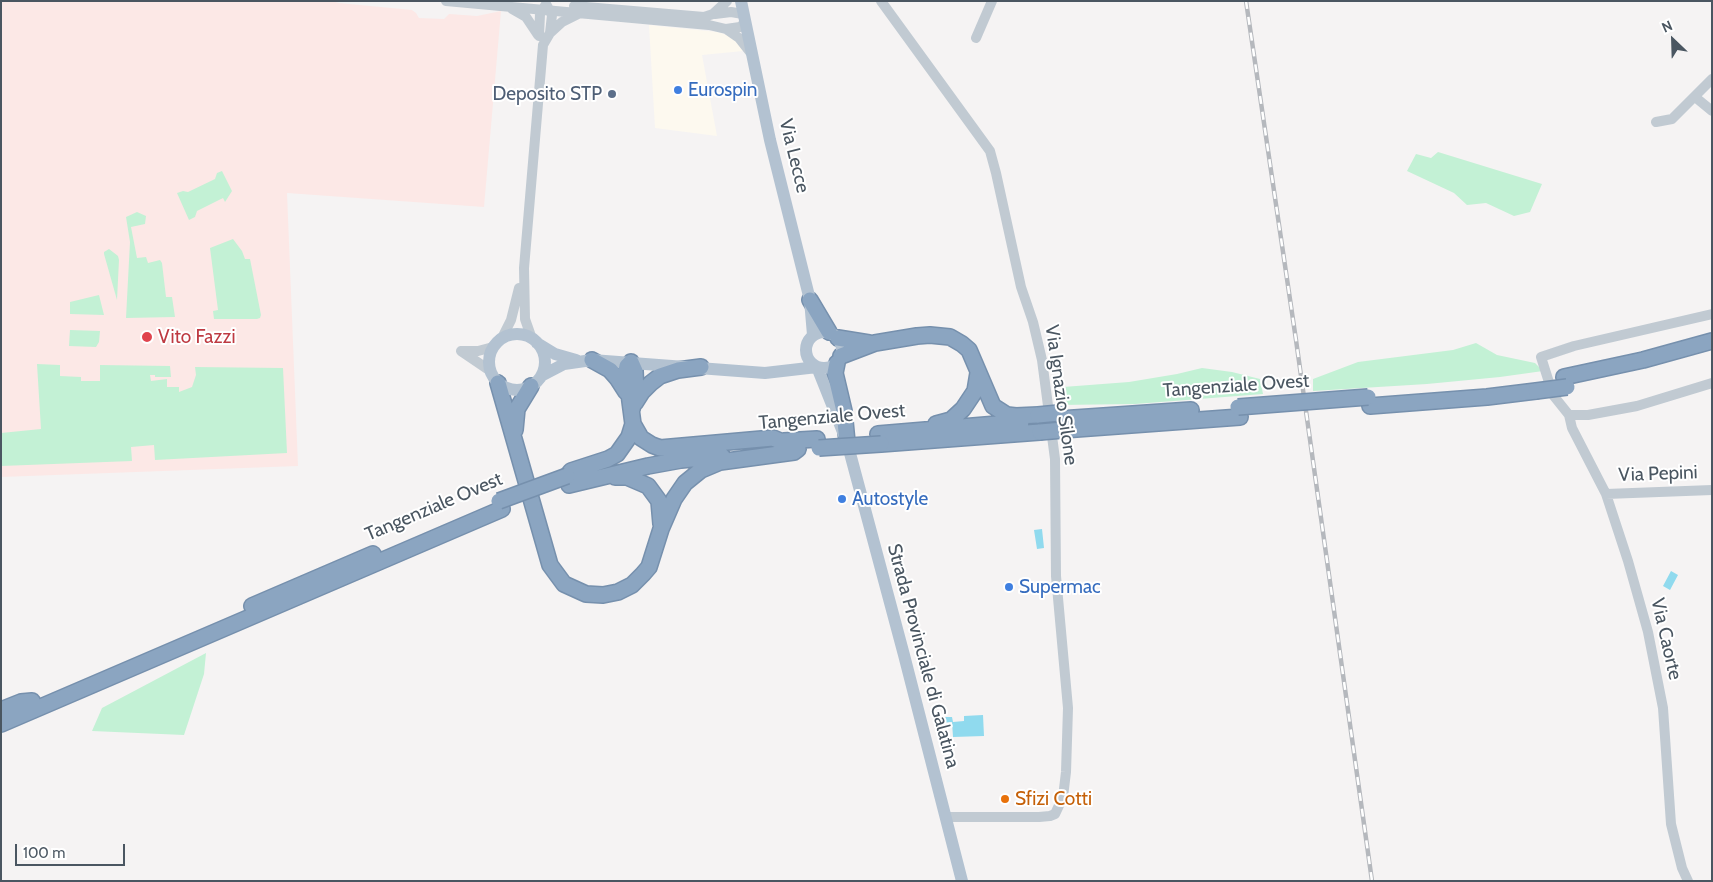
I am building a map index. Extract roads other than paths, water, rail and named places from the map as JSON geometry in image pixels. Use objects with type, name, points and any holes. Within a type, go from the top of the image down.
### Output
[{"type":"highway","points":[[810,300],[833,335],[875,344]]},
{"type":"highway","points":[[846,442],[842,402],[835,373],[839,360],[875,344],[930,334],[950,337],[969,350],[989,399],[1000,412],[1040,422],[1061,421]]},
{"type":"highway","name":"Tangenziale Ovest","points":[[1565,382],[1712,341]]},
{"type":"highway","name":"Tangenziale Ovest","points":[[1061,421],[1239,412],[1369,402],[1481,389],[1535,386],[1647,370],[1712,352]]},
{"type":"highway","points":[[585,360],[610,370],[617,378],[630,402],[633,424],[641,438],[652,445],[660,448],[773,438],[780,441]]},
{"type":"highway","points":[[630,402],[636,394],[635,370],[631,362]]},
{"type":"highway","points":[[630,402],[660,376],[678,370],[701,367]]},
{"type":"highway","points":[[881,437],[892,429],[942,423],[958,415],[975,391],[979,371]]},
{"type":"highway","points":[[516,444],[515,425],[517,409],[536,381]]},
{"type":"highway","points":[[498,383],[550,565],[560,580],[571,588],[586,594],[603,595],[618,592],[632,585],[644,574],[670,508],[679,492],[701,470],[720,462],[794,452],[798,449]]},
{"type":"highway","name":"Tangenziale Ovest","points":[[1061,421],[1092,411],[1098,416],[1239,412]]},
{"type":"highway","name":"Tangenziale Ovest","points":[[1,714],[500,505],[628,460],[698,449],[780,441],[818,443],[1040,422]]},
{"type":"highway","points":[[633,424],[629,437],[617,454],[608,459],[571,471],[570,481],[580,484],[627,477],[642,482],[648,486],[659,501],[661,529]]},
{"type":"highway","name":"Tangenziale Ovest","points":[[570,481],[681,460],[798,449],[818,443]]},
{"type":"highway","name":"Tangenziale Ovest","points":[[1,724],[500,505]]},
{"type":"highway","points":[[1,735],[11,726],[113,680],[134,666]]},
{"type":"highway","points":[[1,710],[21,702],[32,701]]},
{"type":"main road","name":"Via Lecce","points":[[741,1],[770,140],[810,300],[813,335]]},
{"type":"main road","points":[[585,360],[564,364],[525,389],[510,390],[498,383],[489,370],[490,354],[498,343],[517,334],[535,341],[555,354],[585,360],[765,373],[817,367],[827,368],[839,360],[842,348],[833,335],[818,332],[807,342],[805,351],[797,361],[788,367],[765,373]]},
{"type":"main road","points":[[535,341],[544,355],[545,362],[536,381]]},
{"type":"main road","points":[[805,351],[809,360],[817,367]]},
{"type":"main road","name":"Strada Provinciale di Galatina","points":[[817,367],[846,442],[896,623],[962,881]]},
{"type":"street","points":[[446,1],[508,7],[546,8],[704,17],[731,12],[744,19],[740,27],[726,29],[709,25],[580,13],[546,8],[518,1]]},
{"type":"street","points":[[713,14],[725,5],[727,1]]},
{"type":"street","name":"Via Ignazio Silone","points":[[880,1],[990,151],[1020,287],[1033,322],[1042,360],[1055,459],[1056,576],[1068,708],[1066,772],[1063,796],[1055,814],[1050,816],[946,817]]},
{"type":"street","points":[[976,38],[992,1]]},
{"type":"street","points":[[508,7],[526,16],[541,40]]},
{"type":"street","points":[[546,8],[552,15],[550,33]]},
{"type":"street","points":[[535,341],[525,319],[523,301],[524,268],[541,40],[538,23],[546,8]]},
{"type":"street","points":[[541,40],[562,22],[580,13]]},
{"type":"street","points":[[726,29],[739,38],[752,56]]},
{"type":"street","points":[[1656,122],[1672,119],[1712,79]]},
{"type":"street","points":[[1695,97],[1712,112]]},
{"type":"street","points":[[489,370],[461,351],[478,351],[498,343],[511,320],[524,268]]},
{"type":"street","name":"Via Caorte","points":[[1688,881],[1682,868],[1671,824],[1663,708],[1648,632],[1628,561],[1606,494],[1572,428],[1569,415],[1553,395],[1540,357],[1574,346],[1712,314]]},
{"type":"street","points":[[1569,415],[1588,415],[1638,406],[1712,383]]},
{"type":"street","points":[[826,389],[836,402],[840,404],[842,402]]},
{"type":"street","name":"Via Pepini","points":[[1606,494],[1712,490]]},
{"type":"water","points":[[1042,529],[1044,548],[1037,549],[1034,530]]},
{"type":"water","points":[[1671,571],[1678,575],[1670,590],[1663,586]]},
{"type":"water","points":[[983,715],[984,736],[953,737],[952,722],[940,723],[940,717],[952,717],[953,722],[964,721],[964,716]]},
{"type":"railway","points":[[1246,1],[1372,881]]},
{"type":"place","name":"Eurospin","points":[[678,90]]},
{"type":"place","name":"Deposito STP","points":[[612,94]]},
{"type":"place","name":"Vito Fazzi","points":[[147,337]]},
{"type":"place","name":"Autostyle","points":[[842,499]]},
{"type":"place","name":"Supermac","points":[[1009,587]]},
{"type":"place","name":"Sfizi Cotti","points":[[1005,799]]}]
